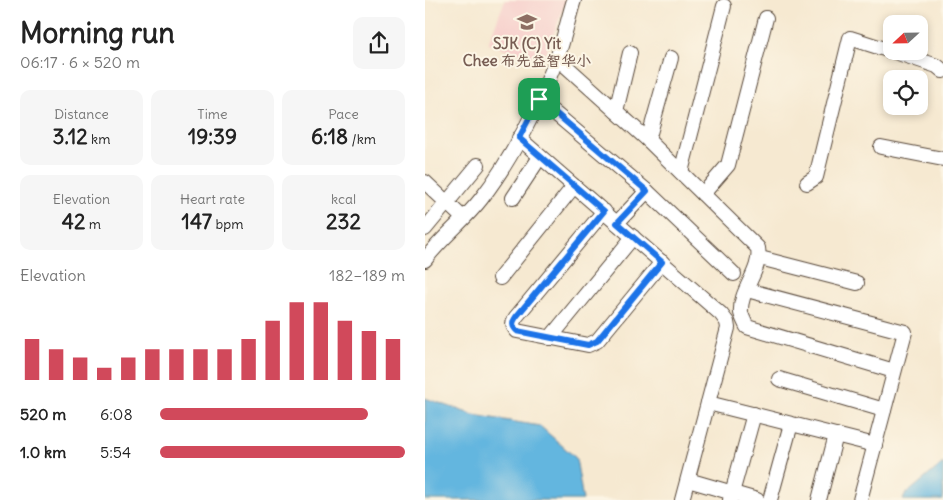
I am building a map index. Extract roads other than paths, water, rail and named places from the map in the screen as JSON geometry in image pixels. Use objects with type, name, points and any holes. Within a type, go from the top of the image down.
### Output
[{"type":"street","points":[[425,260],[432,250],[471,211],[504,168],[539,99],[557,58],[574,0]]},
{"type":"street","points":[[681,172],[725,6]]},
{"type":"street","points":[[703,194],[727,165],[766,18]]},
{"type":"street","points":[[807,183],[816,177],[850,38],[883,48]]},
{"type":"street","points":[[616,111],[630,53]]},
{"type":"street","points":[[557,58],[648,140],[750,238],[758,248],[760,258],[743,300],[741,313],[747,327],[895,371]]},
{"type":"street","points":[[648,140],[671,58]]},
{"type":"street","points":[[919,60],[937,66],[943,71]]},
{"type":"street","points":[[539,99],[647,191],[734,274]]},
{"type":"street","points":[[519,138],[721,314],[727,322],[728,328],[682,500]]},
{"type":"street","points":[[881,147],[943,159]]},
{"type":"street","points":[[513,198],[540,157]]},
{"type":"street","points":[[425,229],[477,165]]},
{"type":"street","points":[[425,182],[463,218]]},
{"type":"street","points":[[500,278],[574,186]]},
{"type":"street","points":[[617,223],[647,191]]},
{"type":"street","points":[[604,211],[513,322],[513,327],[517,331],[588,345],[593,344],[662,262]]},
{"type":"street","points":[[550,338],[633,237]]},
{"type":"street","points":[[760,258],[857,283]]},
{"type":"street","points":[[747,290],[905,332],[861,500]]},
{"type":"street","points":[[779,378],[884,410]]},
{"type":"street","points":[[708,402],[875,445]]},
{"type":"street","points":[[731,496],[754,414]]},
{"type":"street","points":[[771,500],[791,424]]},
{"type":"street","points":[[819,500],[836,435]]},
{"type":"street","points":[[687,480],[731,496],[757,500]]},
{"type":"water","points":[[425,398],[474,415],[540,426],[576,458],[583,500],[425,500]]},
{"type":"water","points":[[943,463],[943,500],[903,500],[905,495]]},
{"type":"place","name":"SJK (C) Yit Chee 布先益智华小","points":[[527,22]]}]
